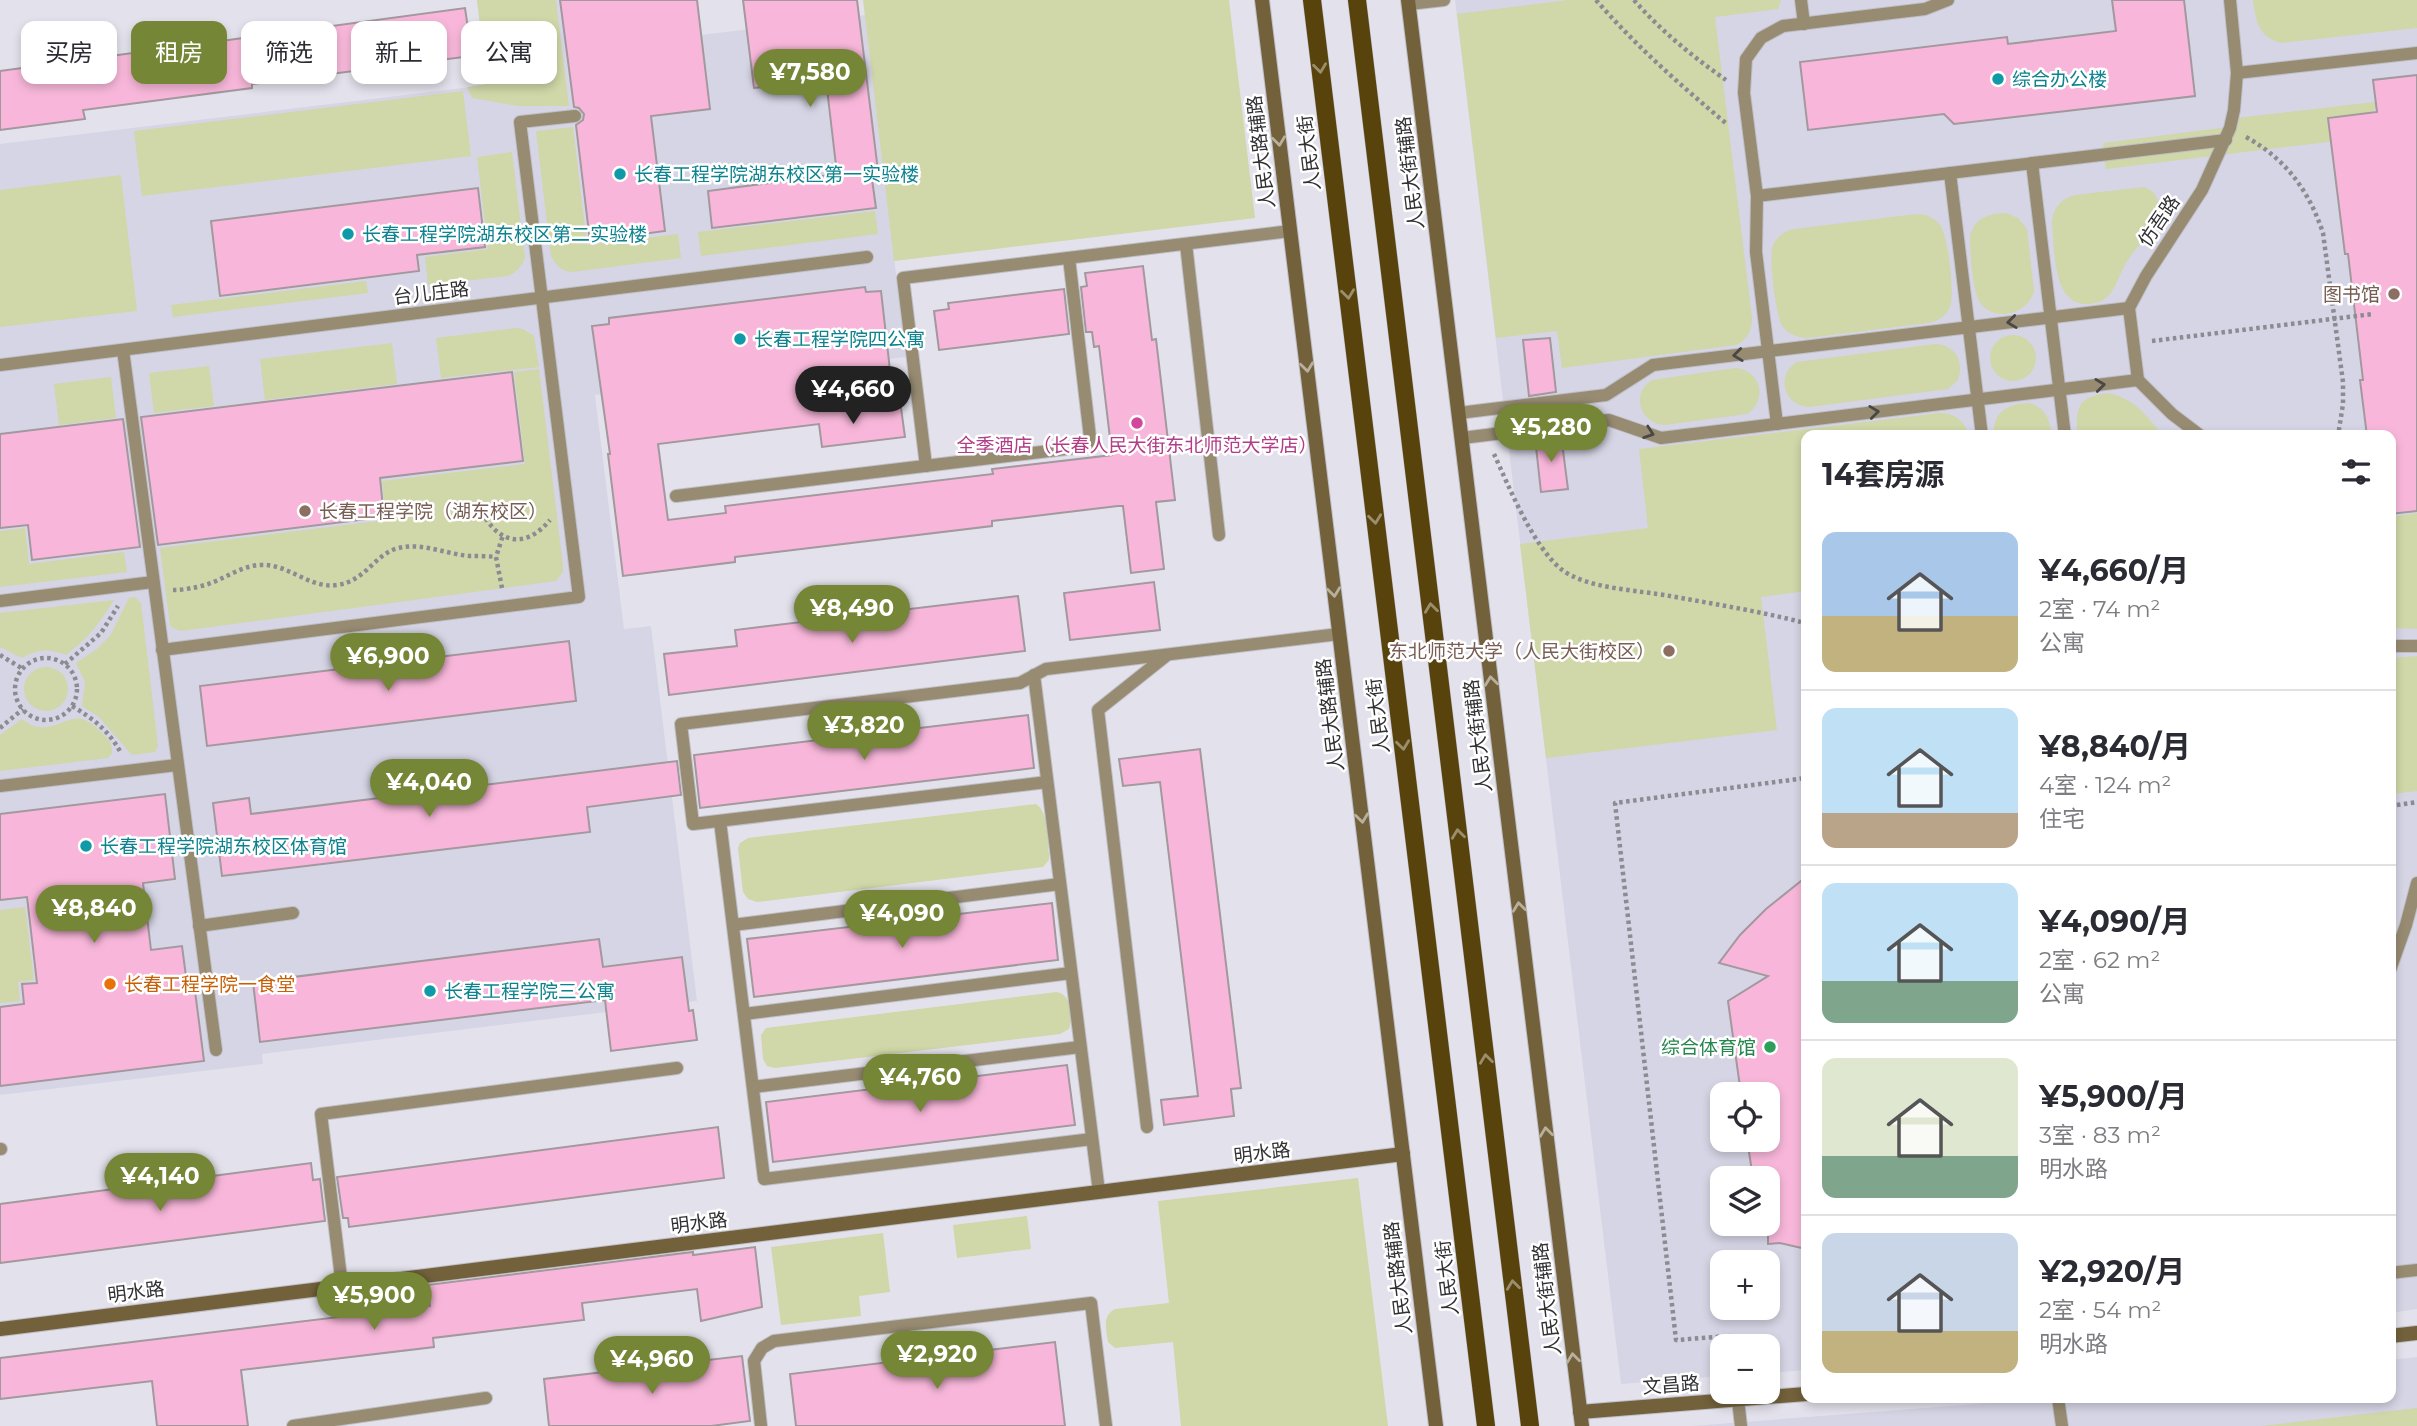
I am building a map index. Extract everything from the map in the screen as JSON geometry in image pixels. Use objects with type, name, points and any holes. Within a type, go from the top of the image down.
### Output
[{"type":"main road","name":"人民大路辅路","points":[[1262,0],[1436,1426]]},
{"type":"main road","name":"人民大街","points":[[1312,0],[1486,1426]]},
{"type":"main road","points":[[1357,0],[1530,1426]]},
{"type":"main road","name":"人民大街辅路","points":[[1409,2],[1581,1419]]},
{"type":"main road","name":"明水路","points":[[0,1329],[1403,1154]]},
{"type":"main road","points":[[2396,1335],[2417,1333]]},
{"type":"main road","name":"文昌路","points":[[1780,1396],[1801,1394]]},
{"type":"main road","name":"文昌路","points":[[1581,1419],[1710,1403]]},
{"type":"lane","points":[[1409,2],[1444,0]]},
{"type":"lane","points":[[1801,0],[1804,23]]},
{"type":"lane","points":[[1777,424],[1756,252],[1756,196],[1744,93],[1746,59],[1761,38],[1783,26],[1925,9],[1948,0]]},
{"type":"lane","name":"仿吾路","points":[[2129,308],[2146,276],[2202,190],[2228,134],[2234,110],[2237,73],[2230,0]]},
{"type":"lane","points":[[2237,73],[2417,52]]},
{"type":"lane","points":[[162,650],[579,597],[520,122],[575,116]]},
{"type":"lane","points":[[1756,196],[2032,163],[2228,134]]},
{"type":"lane","points":[[2032,163],[2064,430]]},
{"type":"lane","points":[[1950,173],[1981,430]]},
{"type":"lane","points":[[926,466],[904,278],[1290,231]]},
{"type":"lane","points":[[1186,244],[1219,536]]},
{"type":"lane","name":"台儿庄路","points":[[0,365],[867,257]]},
{"type":"lane","points":[[676,496],[1091,446],[1069,258]]},
{"type":"lane","points":[[1459,413],[1606,395],[1653,365],[2129,308],[2137,380],[2193,430]]},
{"type":"lane","points":[[123,350],[216,1050]]},
{"type":"lane","points":[[1462,438],[1609,420],[1661,438],[2137,380]]},
{"type":"lane","points":[[0,601],[129,585],[154,586]]},
{"type":"lane","points":[[1047,782],[692,824],[681,724],[1020,682],[1046,669],[1339,634]]},
{"type":"lane","points":[[2396,646],[2417,646]]},
{"type":"lane","points":[[1147,1126],[1098,710],[1167,654]]},
{"type":"lane","points":[[1034,675],[1099,1192]]},
{"type":"lane","points":[[0,786],[177,765]]},
{"type":"lane","points":[[720,821],[764,1180],[1092,1139]]},
{"type":"lane","points":[[2396,953],[2417,883]]},
{"type":"lane","points":[[733,925],[1060,884]]},
{"type":"lane","points":[[199,926],[293,913]]},
{"type":"lane","points":[[744,1014],[1071,973]]},
{"type":"lane","points":[[753,1087],[1080,1046]]},
{"type":"lane","points":[[342,1286],[321,1114],[677,1068]]},
{"type":"lane","points":[[2396,1272],[2417,1270]]},
{"type":"lane","points":[[761,1426],[754,1361],[762,1348],[774,1341],[1091,1303],[1106,1426]]},
{"type":"lane","points":[[293,1426],[486,1398]]},
{"type":"lane","points":[[2059,1403],[2062,1426]]},
{"type":"lane","points":[[1738,1404],[1741,1426]]},
{"type":"path","points":[[1596,0],[1629,38],[1668,75],[1750,142]]},
{"type":"path","points":[[1634,0],[1693,57],[1744,93]]},
{"type":"path","points":[[2228,134],[2263,146],[2279,159],[2306,193],[2323,233],[2343,382],[2339,430]]},
{"type":"path","points":[[2133,343],[2373,314]]},
{"type":"path","points":[[1485,435],[1521,510],[1542,546],[1562,569],[1592,583],[1760,612],[1801,622]]},
{"type":"path","points":[[479,506],[485,519],[513,540],[525,540],[537,534],[554,516],[568,510]]},
{"type":"path","points":[[503,535],[496,557],[506,607]]},
{"type":"path","points":[[154,586],[183,590],[205,586],[242,569],[259,565],[276,566],[325,586],[339,585],[354,580],[370,569],[383,555],[395,549],[415,546],[470,556],[496,557]]},
{"type":"path","points":[[65,664],[102,634],[129,585]]},
{"type":"path","points":[[0,655],[23,668]]},
{"type":"path","points":[[39,659],[57,660],[65,664],[75,678],[77,687],[72,706],[56,718],[46,719],[35,718],[23,709],[16,695],[16,685],[23,668],[39,659]]},
{"type":"path","points":[[72,706],[94,719],[112,737],[129,770]]},
{"type":"path","points":[[0,729],[23,709]]},
{"type":"path","points":[[1710,1337],[1676,1340],[1615,803],[1801,779]]},
{"type":"path","points":[[2396,805],[2417,802]]},
{"type":"shaded area","name":"长春工程学院（湖东校区）","points":[[477,0],[664,0],[669,39],[865,15],[906,357],[595,395],[624,629],[651,626],[697,1001],[262,1054],[263,1064],[0,1095],[0,144],[487,84],[557,84],[557,21],[479,21]]},
{"type":"shaded area","name":"东北师范大学（人民大街校区）","points":[[1455,0],[2417,0],[2417,1309],[2396,1312],[2396,430],[1801,430],[1801,1370],[1780,1372],[1780,1334],[1710,1334],[1710,1377],[1621,1384]]},
{"type":"shaded area","points":[[2417,1357],[2417,1426],[1692,1426],[1989,1403],[2396,1403],[2396,1359]]},
{"type":"green space","points":[[477,0],[556,0],[569,106],[519,106],[472,98],[467,87],[487,84],[557,84],[557,21],[480,21]]},
{"type":"green space","points":[[863,0],[1229,0],[1255,218],[894,261]]},
{"type":"green space","points":[[1568,0],[1781,0],[1778,9],[1715,17],[1752,318],[1748,334],[1736,345],[1562,368],[1557,331],[1496,338],[1457,14]]},
{"type":"green space","points":[[2253,0],[2417,0],[2417,28],[2281,43],[2267,37],[2263,32],[2257,21]]},
{"type":"green space","points":[[463,91],[471,156],[142,196],[134,131]]},
{"type":"green space","points":[[2383,101],[2344,140],[2106,169],[2103,143],[2228,127],[2228,119]]},
{"type":"green space","points":[[573,127],[587,245],[678,234],[681,258],[572,272],[555,263],[551,256],[536,131]]},
{"type":"green space","points":[[512,152],[525,258],[522,264],[508,276],[428,285],[425,257],[488,249],[477,157]]},
{"type":"green space","points":[[121,175],[137,311],[0,327],[0,190]]},
{"type":"green space","points":[[2144,187],[2157,199],[2160,217],[2157,223],[2125,264],[2107,297],[2092,304],[2076,302],[2061,286],[2055,261],[2052,219],[2055,209],[2065,199],[2075,195]]},
{"type":"green space","points":[[875,211],[878,234],[701,256],[698,232]]},
{"type":"green space","points":[[2006,213],[2018,218],[2027,229],[2034,291],[2025,306],[2001,314],[1985,308],[1979,301],[1973,278],[1970,236],[1975,225],[1983,218]]},
{"type":"green space","points":[[1916,214],[1929,216],[1938,222],[1946,240],[1952,291],[1950,307],[1944,315],[1929,323],[1807,338],[1794,335],[1783,327],[1775,300],[1771,261],[1773,245],[1779,237],[1794,229]]},
{"type":"green space","points":[[366,281],[368,293],[173,317],[171,305]]},
{"type":"green space","points":[[517,328],[534,336],[539,367],[441,378],[436,338]]},
{"type":"green space","points":[[2013,335],[2030,341],[2036,358],[2030,375],[2013,381],[1996,375],[1990,358],[1996,341]]},
{"type":"green space","points":[[392,343],[397,384],[265,400],[260,359]]},
{"type":"green space","points":[[1935,344],[1953,351],[1959,361],[1958,380],[1948,389],[1809,407],[1793,401],[1785,389],[1786,374],[1797,362]]},
{"type":"green space","points":[[209,366],[214,406],[154,413],[149,373]]},
{"type":"green space","points":[[1735,368],[1751,374],[1759,386],[1758,401],[1747,414],[1665,425],[1656,423],[1644,414],[1641,392],[1652,380]]},
{"type":"green space","points":[[539,369],[563,566],[563,572],[556,581],[181,631],[170,625],[160,548],[386,520],[382,481],[525,464],[514,372]]},
{"type":"green space","points":[[111,377],[116,418],[59,425],[54,384]]},
{"type":"green space","points":[[2109,393],[2126,399],[2146,415],[2158,430],[2078,430],[2077,417],[2081,405],[2085,400]]},
{"type":"green space","points":[[2029,403],[2039,408],[2046,415],[2051,430],[1994,430],[1998,415],[2014,405]]},
{"type":"green space","points":[[1940,413],[1959,419],[1967,430],[1801,430],[1801,592],[1761,597],[1777,730],[1546,758],[1520,544],[1648,528],[1639,449]]},
{"type":"green space","points":[[2417,513],[2417,629],[2396,628],[2396,516]]},
{"type":"green space","points":[[25,528],[29,564],[124,552],[127,572],[0,587],[0,531]]},
{"type":"green space","points":[[135,597],[141,603],[158,746],[155,752],[132,755],[99,717],[82,706],[85,682],[76,663],[110,636],[129,598]]},
{"type":"green space","points":[[114,600],[93,630],[66,655],[43,650],[22,658],[0,647],[0,613]]},
{"type":"green space","points":[[2417,656],[2417,791],[2396,794],[2396,658]]},
{"type":"green space","points":[[46,667],[62,673],[68,689],[62,705],[46,711],[30,705],[24,689],[30,673]]},
{"type":"green space","points":[[22,719],[41,727],[70,720],[85,720],[107,738],[112,753],[108,758],[0,771],[0,735]]},
{"type":"green space","points":[[1036,804],[1043,813],[1047,827],[1049,860],[1043,867],[757,902],[748,899],[743,892],[738,848],[740,843],[748,838]]},
{"type":"green space","points":[[25,907],[34,980],[18,982],[20,1001],[0,1003],[0,910]]},
{"type":"green space","points":[[1057,992],[1066,997],[1071,1012],[1069,1029],[1060,1034],[775,1068],[767,1066],[763,1059],[761,1035],[766,1028]]},
{"type":"green space","points":[[1358,1178],[1388,1426],[1181,1426],[1173,1342],[1115,1348],[1108,1342],[1106,1328],[1108,1315],[1115,1309],[1169,1303],[1158,1201]]},
{"type":"green space","points":[[1027,1216],[1031,1249],[957,1258],[953,1225]]},
{"type":"green space","points":[[883,1233],[890,1292],[859,1296],[861,1316],[781,1325],[771,1247]]},
{"type":"green space","points":[[2417,1408],[2417,1426],[2261,1426]]},
{"type":"building","name":"长春工程学院湖东校区第一实验楼","points":[[560,0],[697,0],[710,109],[651,116],[665,231],[590,241],[576,125],[583,120],[584,114],[574,107]]},
{"type":"building","points":[[743,0],[857,0],[878,171],[871,172],[876,208],[712,228],[708,191],[837,174],[826,80],[754,88]]},
{"type":"building","name":"综合办公楼","points":[[2112,0],[2184,0],[2195,96],[1954,124],[1944,114],[1808,130],[1800,62],[2007,37],[2008,44],[2116,31]]},
{"type":"building","points":[[465,8],[467,21],[461,21],[461,57],[447,59],[447,21],[369,21]]},
{"type":"building","points":[[351,23],[351,71],[337,73],[337,25]]},
{"type":"building","points":[[241,38],[241,84],[252,84],[252,88],[83,110],[85,119],[0,130],[0,71],[21,68],[21,84],[117,84],[117,55],[131,53],[131,84],[227,84],[227,40]]},
{"type":"building","name":"图书馆","points":[[2417,75],[2417,511],[2396,513],[2396,430],[2366,430],[2348,254],[2345,254],[2328,118],[2377,112],[2373,80]]},
{"type":"building","name":"长春工程学院湖东校区第二实验楼","points":[[478,188],[485,247],[417,255],[419,271],[220,296],[211,221]]},
{"type":"building","points":[[1143,266],[1152,340],[1156,339],[1175,500],[1156,502],[1164,569],[1131,573],[1123,506],[1118,506],[992,521],[992,526],[735,557],[735,562],[623,576],[610,454],[592,326],[609,324],[609,318],[865,287],[866,292],[881,291],[891,379],[897,379],[905,437],[822,447],[819,424],[658,444],[668,520],[726,513],[725,506],[993,474],[992,469],[1112,455],[1099,346],[1094,347],[1092,332],[1086,332],[1081,287],[1087,286],[1085,273]]},
{"type":"building","points":[[1064,289],[1069,334],[939,350],[934,311],[949,309],[948,303]]},
{"type":"building","points":[[1550,338],[1556,392],[1529,396],[1523,340]]},
{"type":"building","points":[[512,372],[523,461],[380,478],[384,517],[158,545],[141,417]]},
{"type":"building","points":[[123,419],[140,547],[32,560],[28,525],[0,528],[0,434]]},
{"type":"building","points":[[1561,435],[1568,489],[1541,492],[1535,438]]},
{"type":"building","points":[[1154,582],[1160,630],[1070,640],[1064,593]]},
{"type":"building","points":[[1018,596],[1025,651],[669,695],[664,654],[737,646],[735,630]]},
{"type":"building","points":[[569,641],[576,701],[207,746],[200,686]]},
{"type":"building","points":[[1028,715],[1034,768],[700,808],[694,755]]},
{"type":"building","points":[[1200,749],[1241,1088],[1231,1089],[1234,1116],[1164,1125],[1161,1100],[1198,1096],[1160,782],[1123,786],[1119,759]]},
{"type":"building","points":[[677,761],[681,795],[587,807],[590,832],[222,876],[213,803],[249,798],[251,814]]},
{"type":"building","name":"长春工程学院一食堂","points":[[165,794],[175,879],[143,883],[151,950],[182,946],[187,984],[194,983],[204,1061],[0,1086],[0,1007],[24,1004],[22,984],[37,983],[27,897],[0,900],[0,814]]},
{"type":"building","name":"综合体育馆","points":[[1801,881],[1801,1248],[1780,1243],[1768,1244],[1768,1236],[1780,1236],[1780,1166],[1751,1166],[1749,1152],[1780,1152],[1780,1082],[1739,1082],[1728,1001],[1768,976],[1719,963],[1740,935],[1766,909]]},
{"type":"building","points":[[1052,903],[1058,960],[754,997],[747,939]]},
{"type":"building","name":"长春工程学院三公寓","points":[[599,939],[603,967],[682,957],[689,1011],[693,1010],[697,1040],[611,1051],[605,1000],[260,1042],[253,982]]},
{"type":"building","points":[[1067,1065],[1075,1125],[773,1162],[766,1102]]},
{"type":"building","points":[[718,1127],[724,1178],[349,1227],[348,1218],[343,1218],[337,1177]]},
{"type":"building","points":[[311,1163],[313,1180],[320,1179],[325,1221],[0,1263],[0,1204]]},
{"type":"building","points":[[755,1247],[762,1307],[701,1321],[697,1289],[582,1303],[584,1320],[433,1338],[434,1347],[241,1370],[248,1426],[157,1426],[152,1381],[0,1399],[0,1358],[430,1306],[427,1285],[693,1252],[693,1255]]},
{"type":"building","points":[[1055,1342],[1065,1426],[796,1426],[790,1374]]},
{"type":"building","points":[[742,1356],[750,1421],[711,1426],[549,1426],[544,1379]]},
{"type":"place","name":"综合办公楼","points":[[1998,79]]},
{"type":"place","name":"长春工程学院湖东校区第一实验楼","points":[[620,174]]},
{"type":"place","name":"长春工程学院湖东校区第二实验楼","points":[[348,234]]},
{"type":"place","name":"图书馆","points":[[2394,294]]},
{"type":"place","name":"长春工程学院四公寓","points":[[740,339]]},
{"type":"place","name":"全季酒店（长春人民大街东北师范大学店）","points":[[1137,423]]},
{"type":"place","name":"长春工程学院（湖东校区）","points":[[305,511]]},
{"type":"place","name":"东北师范大学（人民大街校区）","points":[[1669,651]]},
{"type":"place","name":"长春工程学院湖东校区体育馆","points":[[86,846]]},
{"type":"place","name":"长春工程学院一食堂","points":[[110,984]]},
{"type":"place","name":"长春工程学院三公寓","points":[[430,991]]},
{"type":"place","name":"综合体育馆","points":[[1770,1047]]}]
